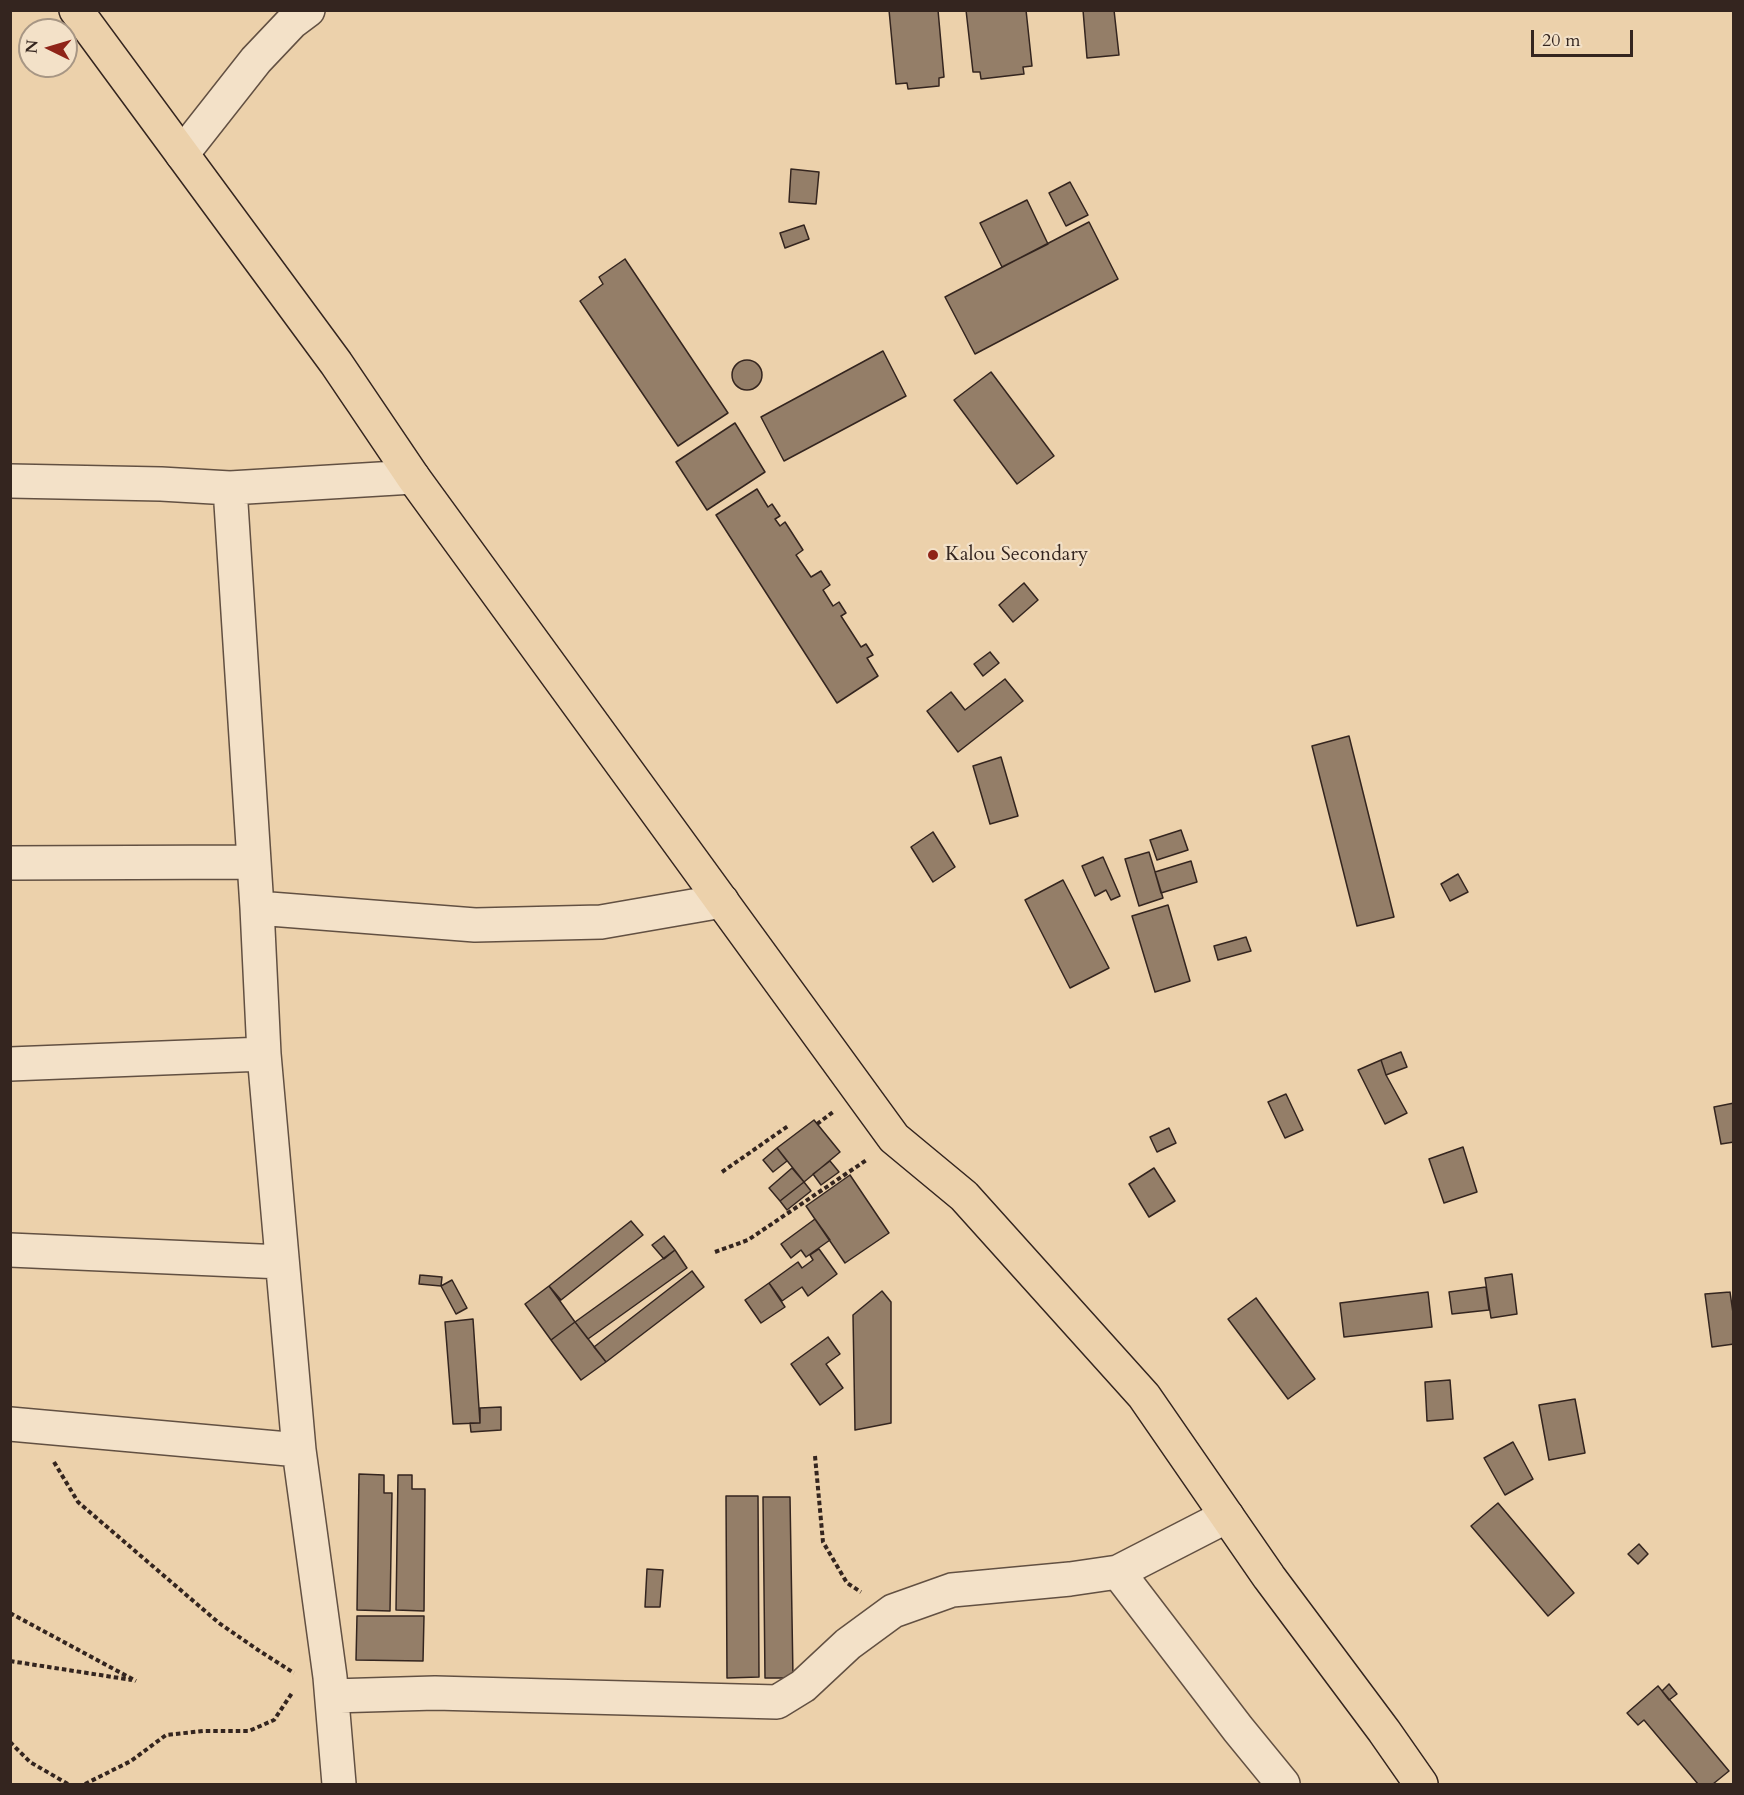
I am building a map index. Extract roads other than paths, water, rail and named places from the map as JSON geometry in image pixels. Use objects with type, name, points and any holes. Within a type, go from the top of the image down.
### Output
[{"type":"main road","points":[[76,10],[336,363],[414,477],[894,1138],[964,1196],[1144,1396],[1269,1577],[1384,1731],[1421,1785]]},
{"type":"street","points":[[182,154],[256,60],[292,22],[308,10]]},
{"type":"street","points":[[10,481],[161,484],[230,488],[414,477]]},
{"type":"street","points":[[230,488],[264,1054],[299,1450],[332,1696],[339,1785]]},
{"type":"street","points":[[10,863],[253,862]]},
{"type":"street","points":[[257,908],[464,924],[498,924],[601,922],[722,901]]},
{"type":"street","points":[[10,1064],[264,1054]]},
{"type":"street","points":[[10,1250],[282,1262]]},
{"type":"street","points":[[21,1425],[299,1450]]},
{"type":"street","points":[[332,1696],[435,1693],[777,1702],[803,1686],[848,1644],[893,1611],[952,1590],[1118,1572],[1227,1516]]},
{"type":"street","points":[[1118,1572],[1283,1785]]},
{"type":"place","name":"Kalou Secondary","points":[[933,555]]}]
